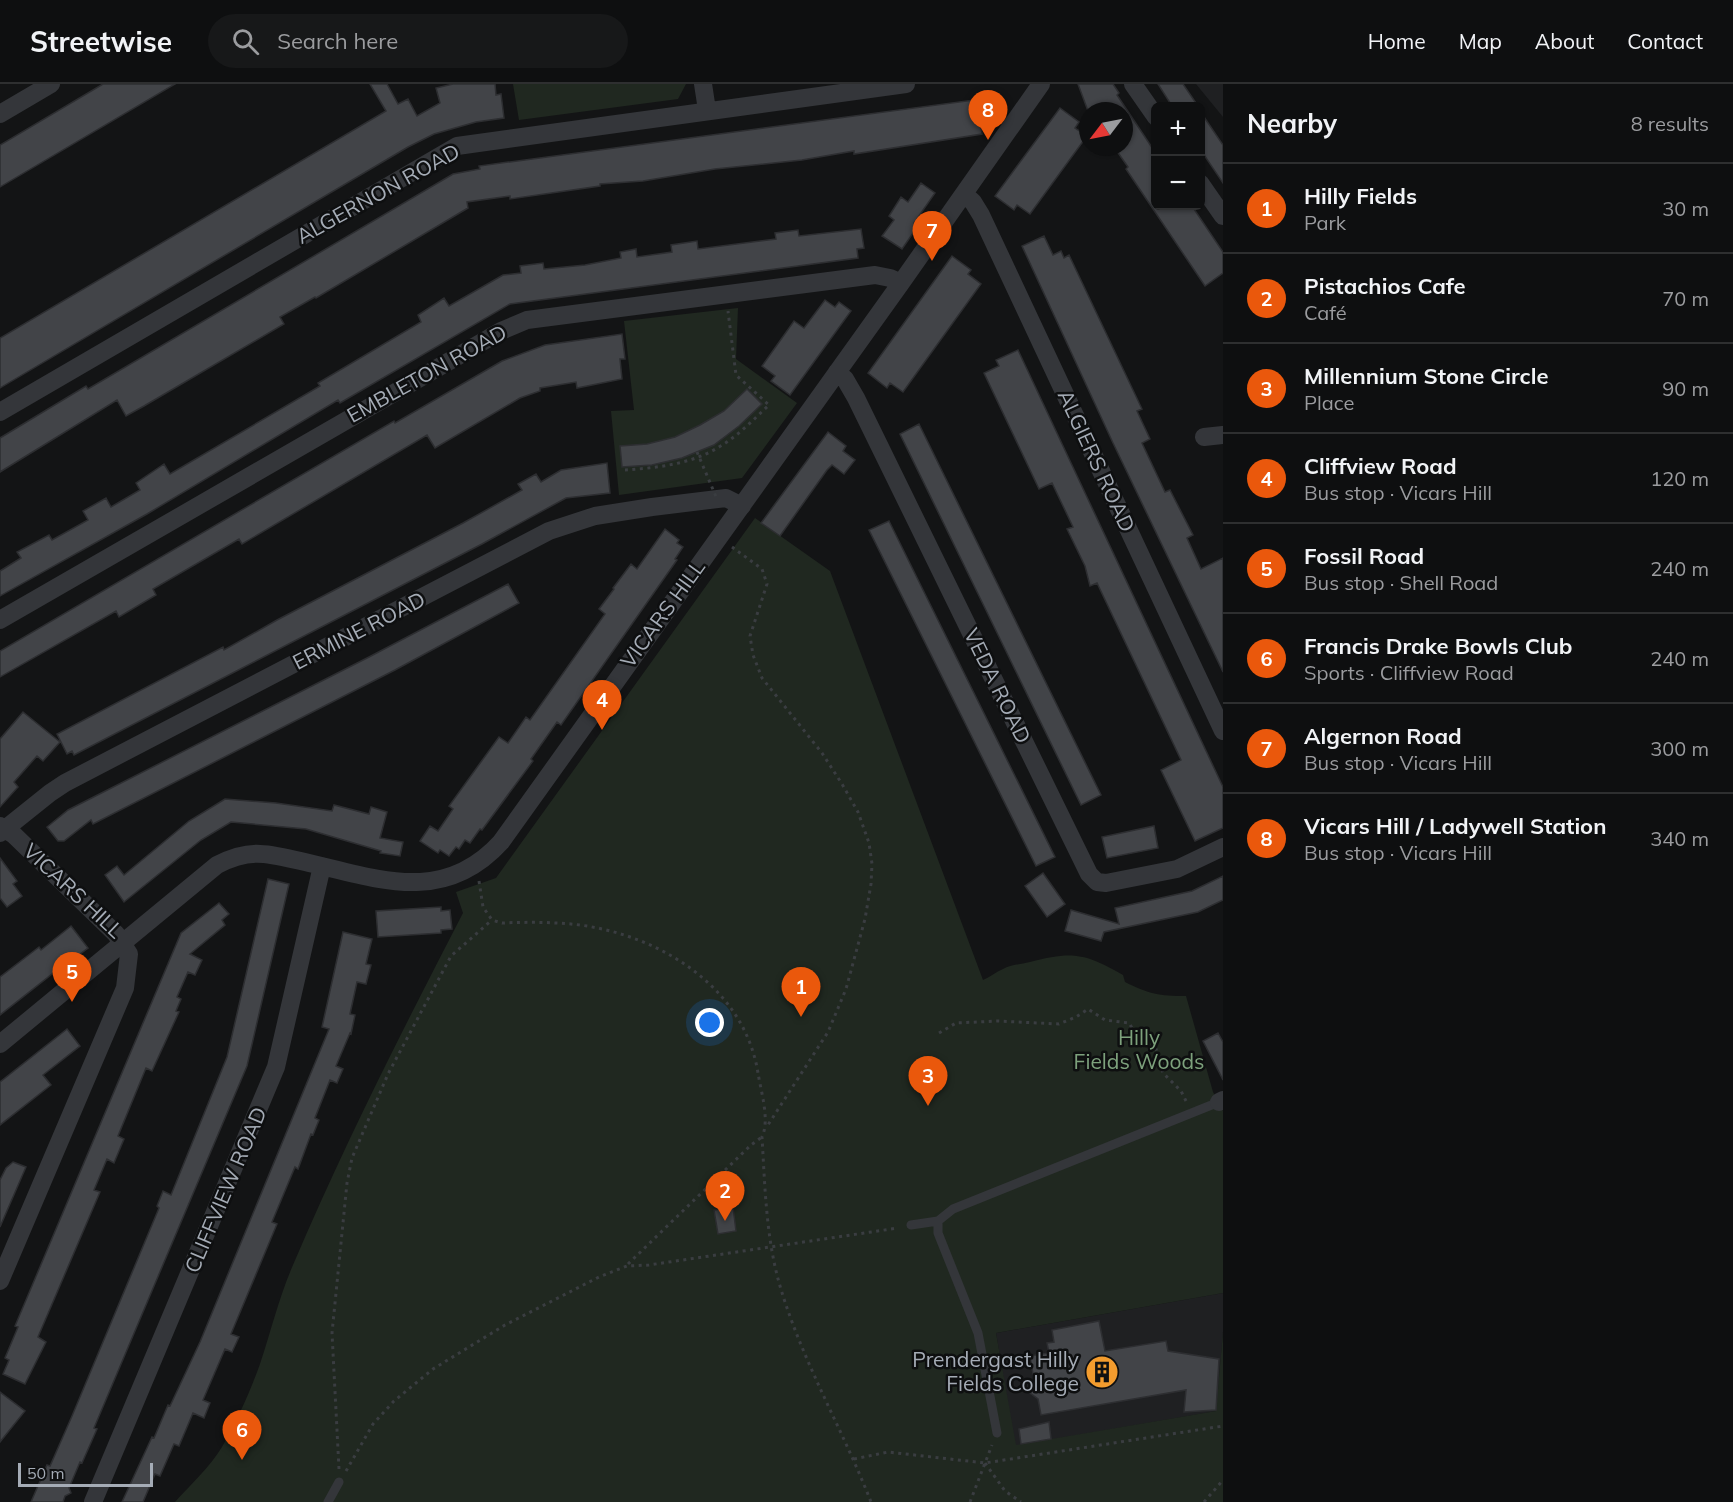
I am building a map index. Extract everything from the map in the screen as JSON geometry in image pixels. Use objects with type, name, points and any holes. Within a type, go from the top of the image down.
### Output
[{"type":"street","points":[[0,114],[51,84]]},
{"type":"street","points":[[703,84],[707,110]]},
{"type":"street","name":"ALGERNON ROAD","points":[[0,412],[457,146],[906,84]]},
{"type":"street","name":"VICARS HILL","points":[[2,830],[14,835],[124,943],[217,865],[234,856],[252,853],[272,854],[389,881],[416,883],[441,879],[464,871],[489,855],[742,506],[1041,84]]},
{"type":"street","points":[[1133,84],[1151,111]]},
{"type":"street","points":[[1205,190],[1223,216]]},
{"type":"street","name":"ALGIERS ROAD","points":[[964,194],[973,202],[981,215],[1223,730]]},
{"type":"street","name":"EMBLETON ROAD","points":[[0,620],[174,518],[501,332],[527,320],[875,275],[901,283]]},
{"type":"street","name":"VEDA ROAD","points":[[837,372],[845,379],[856,398],[1089,874],[1097,882],[1106,883],[1165,871],[1177,868],[1223,846]]},
{"type":"street","points":[[1204,437],[1223,435]]},
{"type":"street","name":"ERMINE ROAD","points":[[2,830],[65,783],[549,531],[595,516],[717,499],[726,498],[742,506]]},
{"type":"street","name":"CLIFFVIEW ROAD","points":[[93,1502],[276,1067],[322,866]]},
{"type":"street","points":[[0,1044],[124,943],[129,954],[125,988],[0,1281]]},
{"type":"lane","points":[[912,1225],[938,1221],[953,1209],[1221,1101]]},
{"type":"lane","points":[[938,1221],[938,1233],[978,1333],[997,1433]]},
{"type":"lane","points":[[328,1502],[339,1482]]},
{"type":"path","points":[[625,471],[666,466],[717,449],[744,429],[769,405],[736,375],[726,294]]},
{"type":"path","points":[[697,452],[717,499]]},
{"type":"path","points":[[719,537],[762,569],[767,584],[750,636],[753,655],[762,678],[822,753],[842,784],[858,812],[869,843],[872,864],[871,884],[865,919],[846,989],[828,1032],[762,1137],[766,1209],[780,1285],[790,1318],[871,1502]]},
{"type":"path","points":[[478,879],[483,907],[492,920],[572,924],[608,931],[648,944],[694,969],[724,998],[746,1032],[756,1061],[764,1106],[765,1130]]},
{"type":"path","points":[[339,1482],[332,1333],[346,1183],[352,1158],[388,1074],[450,956],[492,920]]},
{"type":"path","points":[[939,1033],[956,1023],[998,1021],[1059,1024],[1088,1009],[1105,1020],[1129,1023],[1144,1048],[1156,1049],[1163,1073],[1181,1091],[1191,1114]]},
{"type":"path","points":[[627,1266],[751,1144],[762,1137]]},
{"type":"path","points":[[339,1482],[374,1424],[394,1401],[417,1381],[505,1325],[599,1277],[627,1266],[649,1265],[912,1225]]},
{"type":"path","points":[[854,1459],[888,1452],[985,1462],[1223,1426]]},
{"type":"path","points":[[969,1502],[997,1433]]},
{"type":"path","points":[[985,1462],[1005,1491],[1021,1502]]},
{"type":"path","points":[[1204,1502],[1223,1480]]},
{"type":"shaded area","points":[[1196,84],[1223,84],[1223,117]]},
{"type":"shaded area","points":[[1223,1293],[1223,1332],[1217,1411],[1015,1446],[996,1333]]},
{"type":"green space","points":[[513,84],[686,84],[678,99],[519,120]]},
{"type":"green space","points":[[738,308],[736,359],[797,403],[742,478],[619,495],[611,411],[634,410],[624,321]]},
{"type":"green space","name":"Hilly Fields Woods","points":[[755,518],[830,571],[983,980],[1000,970],[1013,966],[1068,955],[1098,962],[1123,975],[1125,982],[1141,989],[1161,995],[1186,996],[1213,1092],[1223,1111],[1223,1293],[996,1333],[1016,1445],[1216,1411],[1223,1332],[1223,1502],[175,1502],[217,1454],[243,1406],[260,1364],[288,1277],[312,1220],[418,1000],[463,913],[456,892],[496,878]]},
{"type":"building","points":[[103,84],[175,84],[0,187],[0,145]]},
{"type":"building","points":[[370,84],[387,84],[398,104],[408,99],[417,116],[440,103],[436,88],[453,84],[495,84],[496,95],[501,94],[504,118],[476,122],[434,134],[408,147],[0,388],[0,338],[386,111]]},
{"type":"building","points":[[1078,84],[1113,84],[1122,102],[1085,102]]},
{"type":"building","points":[[1158,84],[1183,84],[1195,102],[1169,102]]},
{"type":"building","points":[[989,98],[991,119],[980,120],[982,134],[854,154],[854,151],[643,181],[600,184],[600,186],[510,199],[510,196],[467,202],[468,208],[280,317],[284,324],[144,406],[126,416],[117,400],[0,472],[0,438],[86,386],[88,389],[453,174],[480,169],[479,166]]},
{"type":"building","points":[[1060,108],[1079,122],[1075,128],[1079,131],[1079,147],[1030,214],[1017,205],[1014,210],[995,196]]},
{"type":"building","points":[[1205,118],[1223,145],[1223,183],[1205,156]]},
{"type":"building","points":[[1133,119],[1151,146],[1151,206],[1126,169],[1128,167],[1120,156],[1133,156]]},
{"type":"building","points":[[921,183],[935,193],[914,223],[918,226],[902,249],[882,236],[894,220],[889,216],[901,197],[908,202]]},
{"type":"building","points":[[1154,210],[1195,210],[1223,252],[1223,273],[1205,286]]},
{"type":"building","points":[[861,229],[864,248],[857,249],[858,258],[510,304],[340,403],[338,400],[147,514],[0,596],[0,571],[21,558],[17,552],[49,535],[52,540],[88,520],[83,511],[106,498],[111,507],[140,490],[136,483],[164,464],[170,474],[320,386],[318,383],[421,322],[418,315],[444,298],[449,306],[503,275],[521,273],[520,266],[543,263],[544,269],[585,265],[621,258],[620,252],[636,249],[637,257],[672,252],[671,245],[697,241],[698,249],[776,239],[775,233],[798,230],[799,236]]},
{"type":"building","points":[[1044,236],[1053,255],[1061,251],[1064,258],[1069,255],[1142,409],[1137,411],[1150,439],[1142,443],[1165,492],[1170,490],[1193,535],[1187,538],[1201,569],[1223,558],[1223,672],[1022,246]]},
{"type":"building","points":[[952,256],[971,270],[968,274],[981,284],[903,392],[890,383],[887,388],[868,373]]},
{"type":"building","points":[[825,300],[835,307],[839,302],[851,311],[790,395],[771,381],[775,376],[762,366],[794,321],[804,328]]},
{"type":"building","points":[[622,334],[625,359],[620,359],[622,379],[577,388],[576,382],[540,388],[540,391],[520,398],[435,448],[427,435],[242,544],[239,539],[153,589],[156,595],[119,617],[116,611],[0,677],[0,651],[394,421],[395,423],[502,361],[545,345]]},
{"type":"building","points":[[1018,350],[1223,787],[1223,828],[1195,841],[1161,770],[1181,760],[1097,583],[1090,586],[1085,566],[1067,529],[1073,527],[1052,483],[1039,489],[984,373],[999,366],[996,360]]},
{"type":"building","points":[[747,389],[762,404],[714,445],[682,458],[652,465],[622,467],[620,446],[647,444],[675,437],[724,411]]},
{"type":"building","points":[[919,424],[1101,795],[1081,805],[900,434]]},
{"type":"building","points":[[828,432],[846,446],[843,451],[855,460],[844,474],[832,465],[827,470],[780,536],[761,523]]},
{"type":"building","points":[[607,463],[610,493],[566,498],[482,544],[74,755],[72,751],[67,754],[57,734],[223,647],[224,650],[463,523],[522,490],[518,484],[536,474],[541,482],[561,470]]},
{"type":"building","points":[[889,521],[1055,857],[1036,866],[869,530]]},
{"type":"building","points":[[665,529],[679,540],[677,543],[683,547],[675,559],[677,560],[561,725],[557,722],[531,759],[533,761],[482,830],[480,829],[470,843],[465,840],[459,849],[456,847],[449,856],[440,850],[438,853],[420,841],[430,826],[438,831],[453,809],[449,806],[499,737],[508,743],[526,717],[530,720],[605,614],[599,609],[613,588],[631,564],[637,569]]},
{"type":"building","points":[[508,584],[519,603],[395,670],[93,824],[91,820],[64,841],[58,841],[47,827],[68,810]]},
{"type":"building","points":[[23,712],[60,742],[43,761],[37,756],[14,782],[18,787],[0,807],[0,739]]},
{"type":"building","points":[[225,799],[332,811],[334,805],[369,814],[371,807],[387,812],[380,838],[403,842],[400,856],[380,853],[381,851],[306,829],[231,822],[201,840],[124,902],[105,875],[117,866],[124,875],[189,821]]},
{"type":"building","points":[[1154,826],[1158,848],[1107,858],[1102,837]]},
{"type":"building","points":[[0,858],[17,881],[13,884],[22,896],[7,907],[0,898]]},
{"type":"building","points":[[1043,873],[1065,904],[1047,917],[1025,886]]},
{"type":"building","points":[[1223,876],[1223,900],[1198,912],[1104,932],[1101,941],[1065,931],[1071,910],[1119,924],[1115,908],[1192,891]]},
{"type":"building","points":[[268,879],[289,884],[247,1066],[94,1428],[97,1429],[69,1488],[71,1493],[65,1496],[63,1502],[31,1502],[72,1416],[159,1208],[157,1206],[163,1191],[171,1195],[227,1057]]},
{"type":"building","points":[[219,903],[229,914],[222,920],[225,925],[190,954],[202,960],[195,975],[188,972],[177,997],[181,999],[176,1011],[179,1012],[152,1071],[146,1068],[118,1136],[124,1139],[114,1163],[107,1159],[94,1190],[100,1192],[38,1337],[46,1342],[25,1384],[3,1374],[9,1360],[5,1358],[18,1327],[15,1326],[181,933]]},
{"type":"building","points":[[441,907],[441,911],[450,910],[452,929],[441,930],[441,933],[378,937],[376,911]]},
{"type":"building","points":[[71,926],[88,948],[0,1015],[0,977],[39,947],[41,950]]},
{"type":"building","points":[[343,932],[372,939],[366,964],[371,965],[366,984],[357,982],[350,1014],[355,1015],[351,1034],[336,1066],[343,1069],[337,1083],[330,1080],[315,1118],[319,1120],[313,1135],[311,1134],[298,1169],[295,1167],[272,1222],[277,1224],[231,1334],[239,1337],[232,1352],[225,1349],[203,1400],[210,1403],[204,1418],[193,1413],[179,1446],[174,1444],[160,1476],[155,1474],[143,1502],[122,1502],[200,1342],[329,1029],[322,1027]]},
{"type":"building","points":[[67,1029],[80,1046],[43,1075],[51,1085],[0,1125],[0,1082]]},
{"type":"building","points":[[1218,1033],[1223,1042],[1223,1080],[1203,1041]]},
{"type":"building","points":[[13,1162],[26,1167],[0,1227],[0,1180],[6,1168]]},
{"type":"building","points":[[733,1207],[736,1231],[718,1234],[714,1210]]},
{"type":"building","name":"Prendergast Hilly Fields College","points":[[1099,1321],[1105,1351],[1166,1341],[1168,1351],[1219,1359],[1216,1410],[1184,1412],[1186,1390],[1041,1415],[1038,1399],[1030,1393],[1035,1386],[1030,1356],[1049,1353],[1047,1343],[1054,1342],[1052,1330]]},
{"type":"building","points":[[0,1392],[25,1411],[0,1442]]},
{"type":"building","points":[[1049,1422],[1051,1439],[1021,1444],[1019,1429]]},
{"type":"place","name":"Vicars Hill / Ladywell Station","points":[[988,140]]},
{"type":"place","name":"Algernon Road","points":[[932,261]]},
{"type":"place","name":"Cliffview Road","points":[[602,730]]},
{"type":"place","name":"Fossil Road","points":[[72,1002]]},
{"type":"place","name":"Hilly Fields","points":[[801,1017]]},
{"type":"place","name":"Millennium Stone Circle","points":[[928,1106]]},
{"type":"place","name":"Pistachios Cafe","points":[[725,1221]]},
{"type":"place","name":"Prendergast Hilly Fields College","points":[[1102,1372]]},
{"type":"place","name":"Francis Drake Bowls Club","points":[[242,1460]]}]
